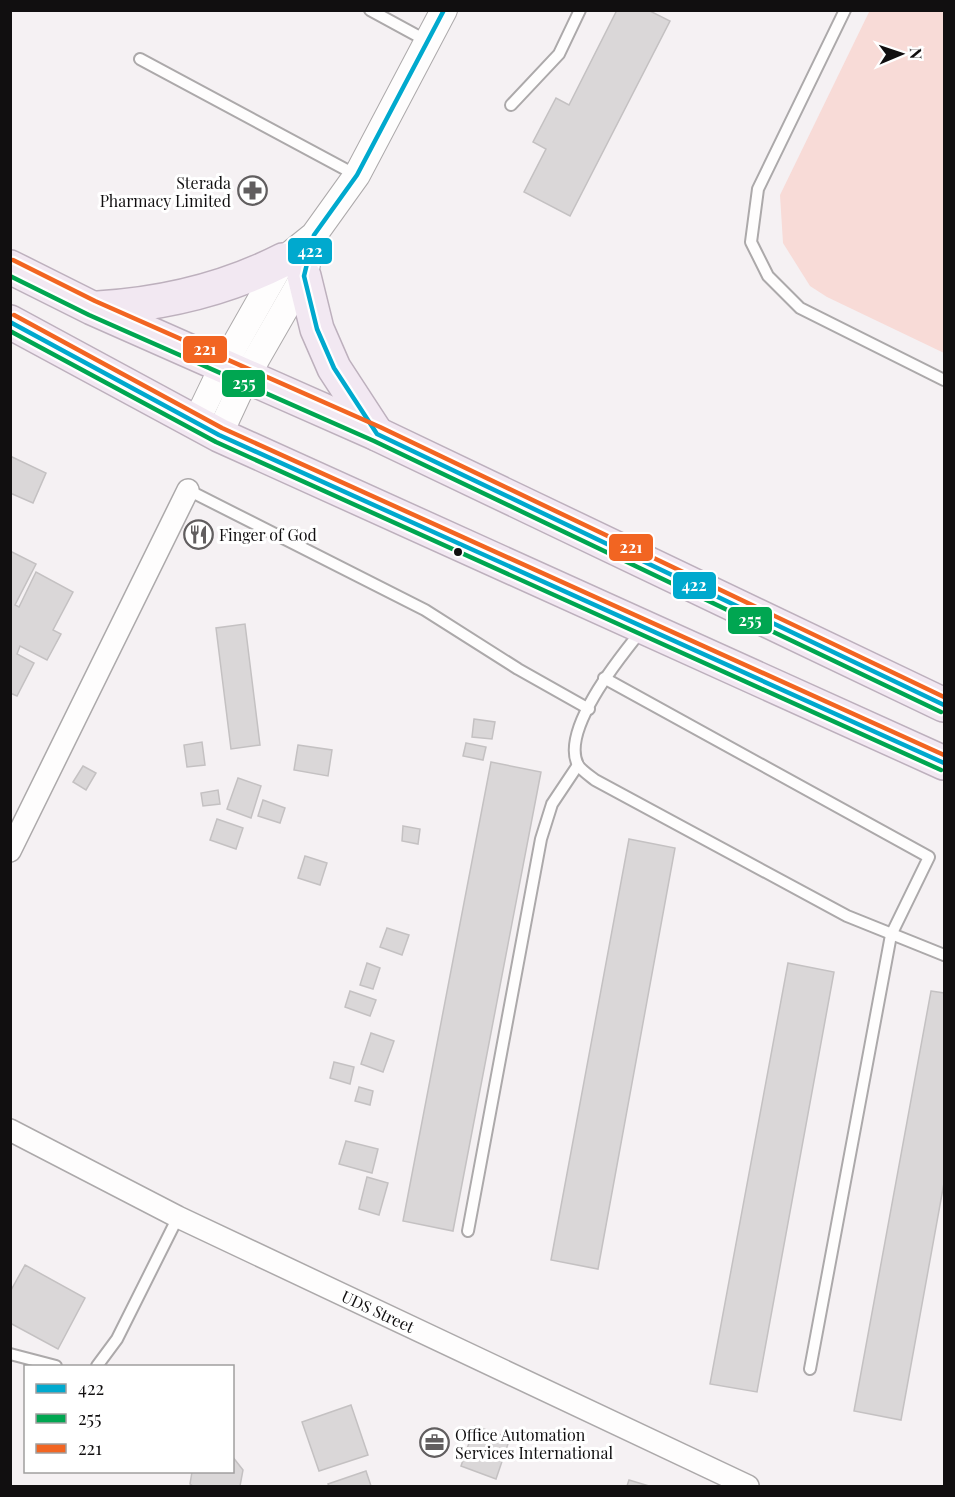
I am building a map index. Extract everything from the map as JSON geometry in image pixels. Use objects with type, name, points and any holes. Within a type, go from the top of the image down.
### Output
[{"type":"highway","points":[[10,267],[92,308],[377,434],[945,705]]},
{"type":"highway","points":[[92,308],[145,305],[180,299],[251,276],[293,268],[334,368],[377,434]]},
{"type":"highway","points":[[10,322],[207,429],[945,763]]},
{"type":"street","points":[[207,429],[235,371],[293,268],[357,175],[444,10]]},
{"type":"street","points":[[10,851],[188,490]]},
{"type":"street","name":"UDS Street","points":[[10,1130],[178,1217],[741,1485]]},
{"type":"lane","points":[[370,10],[428,41]]},
{"type":"lane","points":[[511,105],[559,54],[580,10]]},
{"type":"lane","points":[[845,10],[758,189],[751,242],[768,276],[800,308],[945,380]]},
{"type":"lane","points":[[140,59],[357,175]]},
{"type":"lane","points":[[188,490],[425,610],[518,669],[589,709]]},
{"type":"lane","points":[[468,1231],[541,839],[552,804],[578,765],[574,741],[604,678],[644,627]]},
{"type":"lane","points":[[604,678],[929,856],[891,935],[810,1369]]},
{"type":"lane","points":[[578,765],[606,786],[846,916],[945,956]]},
{"type":"lane","points":[[97,1365],[117,1339],[178,1217]]},
{"type":"lane","points":[[10,1354],[52,1365]]},
{"type":"shaded area","points":[[870,10],[944,11],[944,353],[827,297],[810,286],[783,243],[780,195]]},
{"type":"building","points":[[617,10],[648,10],[670,21],[570,216],[524,192],[546,149],[533,142],[556,98],[569,105]]},
{"type":"building","points":[[10,456],[46,473],[33,503],[10,493]]},
{"type":"building","points":[[10,551],[36,564],[15,605],[19,607],[36,572],[73,592],[53,630],[61,634],[47,660],[20,646],[17,654],[34,663],[17,696],[10,693]]},
{"type":"building","points":[[245,624],[260,745],[231,749],[216,628]]},
{"type":"building","points":[[474,719],[495,722],[492,739],[472,737]]},
{"type":"building","points":[[202,742],[205,765],[187,767],[184,745]]},
{"type":"building","points":[[466,743],[486,747],[483,760],[463,756]]},
{"type":"building","points":[[298,745],[332,750],[328,776],[294,770]]},
{"type":"building","points":[[491,762],[541,772],[453,1231],[403,1221]]},
{"type":"building","points":[[83,766],[96,773],[86,790],[73,782]]},
{"type":"building","points":[[238,778],[261,786],[251,818],[227,809]]},
{"type":"building","points":[[218,790],[220,804],[203,806],[201,793]]},
{"type":"building","points":[[263,800],[285,808],[280,823],[258,816]]},
{"type":"building","points":[[217,819],[243,828],[236,849],[210,840]]},
{"type":"building","points":[[403,826],[420,829],[418,844],[402,841]]},
{"type":"building","points":[[629,839],[675,848],[598,1269],[551,1260]]},
{"type":"building","points":[[305,856],[327,863],[320,885],[298,878]]},
{"type":"building","points":[[387,928],[409,935],[402,955],[380,947]]},
{"type":"building","points":[[367,963],[380,968],[373,989],[360,985]]},
{"type":"building","points":[[788,963],[834,972],[757,1392],[710,1384]]},
{"type":"building","points":[[350,991],[376,1000],[370,1016],[345,1007]]},
{"type":"building","points":[[931,991],[944,993],[944,1183],[901,1420],[854,1411]]},
{"type":"building","points":[[371,1033],[394,1041],[383,1072],[361,1064]]},
{"type":"building","points":[[334,1062],[354,1067],[350,1084],[330,1078]]},
{"type":"building","points":[[359,1087],[373,1091],[370,1105],[355,1101]]},
{"type":"building","points":[[346,1141],[378,1149],[372,1173],[339,1164]]},
{"type":"building","points":[[367,1177],[388,1183],[379,1215],[359,1209]]},
{"type":"building","points":[[25,1265],[85,1298],[58,1349],[10,1323],[10,1292]]},
{"type":"building","points":[[351,1405],[368,1455],[319,1471],[302,1422]]},
{"type":"building","points":[[475,1426],[510,1438],[496,1479],[461,1466]]},
{"type":"building","points":[[234,1459],[243,1470],[240,1486],[193,1486],[190,1484],[192,1473],[234,1473]]},
{"type":"building","points":[[366,1471],[371,1486],[329,1486],[328,1484]]},
{"type":"building","points":[[629,1480],[649,1486],[627,1486]]},
{"type":"transit line","name":"422","points":[[444,10],[357,175],[314,235],[304,276],[317,329],[334,368],[377,434],[944,705]]},
{"type":"transit line","name":"221","points":[[13,260],[95,301],[380,427],[944,697]]},
{"type":"transit line","name":"255","points":[[10,276],[89,315],[374,441],[941,712]]},
{"type":"transit line","name":"221","points":[[14,315],[222,428],[944,755]]},
{"type":"transit line","name":"422","points":[[10,322],[219,435],[944,763]]},
{"type":"transit line","name":"255","points":[[10,331],[216,442],[941,770]]},
{"type":"place","name":"Sterada Pharmacy Limited","points":[[252,191]]},
{"type":"place","name":"Finger of God","points":[[198,534]]},
{"type":"place","name":"Office Automation Services International","points":[[434,1443]]}]
